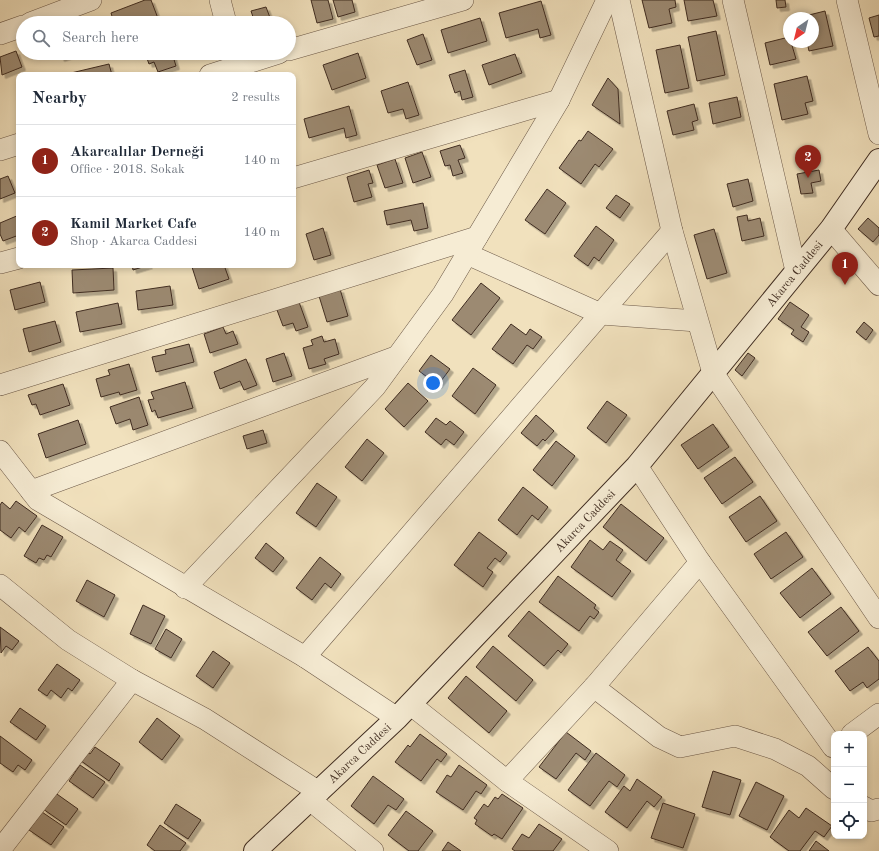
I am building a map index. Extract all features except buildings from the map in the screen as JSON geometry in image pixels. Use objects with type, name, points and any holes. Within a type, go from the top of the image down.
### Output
[{"type":"main road","name":"Akarca Caddesi","points":[[265,848],[315,796],[404,711],[637,466],[831,229],[879,160]]},
{"type":"street","points":[[49,16],[91,0]]},
{"type":"street","points":[[220,0],[224,16]]},
{"type":"street","points":[[296,48],[463,0]]},
{"type":"street","points":[[185,588],[375,387],[443,294],[559,100],[607,0]]},
{"type":"street","points":[[620,0],[672,231],[713,373],[879,618]]},
{"type":"street","points":[[733,0],[796,271]]},
{"type":"street","points":[[848,0],[879,134]]},
{"type":"street","points":[[0,34],[16,28]]},
{"type":"street","points":[[215,72],[233,60]]},
{"type":"street","points":[[296,177],[559,100]]},
{"type":"street","points":[[0,150],[16,145]]},
{"type":"street","points":[[831,229],[879,285]]},
{"type":"street","points":[[305,658],[672,231]]},
{"type":"street","points":[[0,385],[472,246],[601,314],[697,321]]},
{"type":"street","points":[[0,263],[16,259]]},
{"type":"street","points":[[31,491],[398,356]]},
{"type":"street","points":[[0,451],[38,500],[305,658],[404,711],[608,851]]},
{"type":"street","points":[[637,466],[700,562],[831,743]]},
{"type":"street","points":[[507,781],[594,687],[700,562]]},
{"type":"street","points":[[0,585],[68,640],[132,680],[205,719],[315,796],[373,851]]},
{"type":"street","points":[[0,850],[132,680]]},
{"type":"street","points":[[594,687],[660,737],[680,747],[735,736],[775,748],[808,766],[831,786]]},
{"type":"street","points":[[856,731],[879,714]]},
{"type":"street","points":[[808,766],[831,749]]},
{"type":"street","points":[[867,809],[871,811],[879,809]]},
{"type":"place","name":"Kamil Market Cafe","points":[[808,178]]},
{"type":"place","name":"Akarcalılar Derneği","points":[[845,285]]}]
